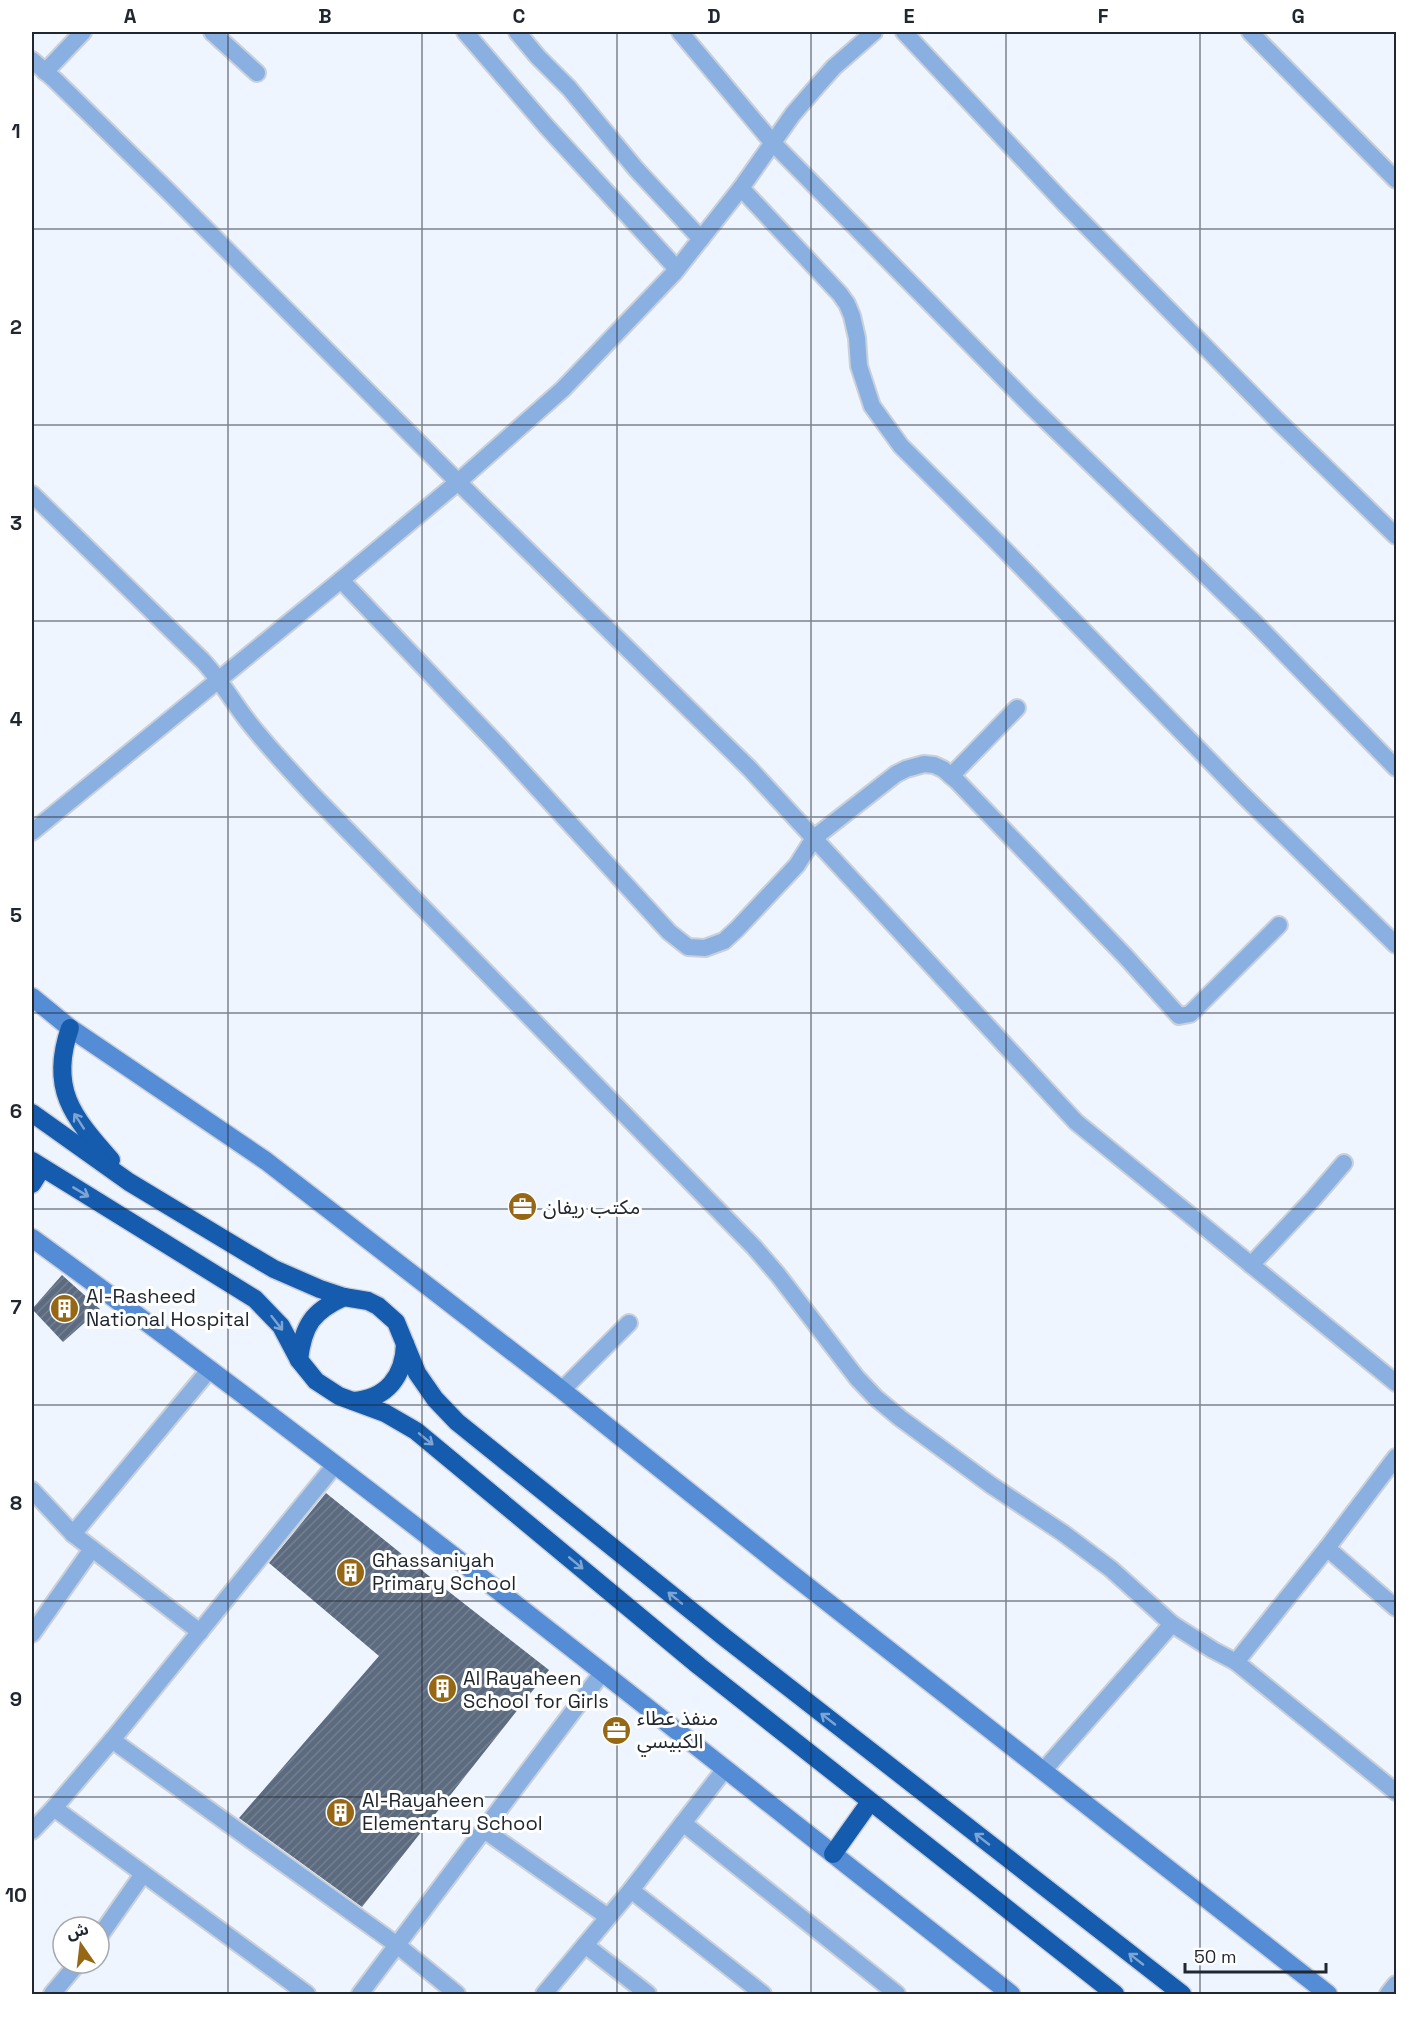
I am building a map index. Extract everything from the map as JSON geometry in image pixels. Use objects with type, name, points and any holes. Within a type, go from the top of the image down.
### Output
[{"type":"highway","points":[[70,1028],[62,1058],[63,1081],[69,1104],[85,1130],[129,1182]]},
{"type":"highway","points":[[32,1113],[129,1182],[274,1269],[320,1289],[368,1301],[388,1313],[396,1322],[417,1373],[435,1399],[457,1422],[714,1630],[1182,1995]]},
{"type":"highway","points":[[32,1184],[37,1165],[255,1299],[281,1326],[299,1359],[316,1381],[333,1393],[385,1413],[416,1431],[690,1658],[1115,1995]]},
{"type":"highway","points":[[299,1359],[302,1339],[311,1320],[326,1305],[345,1297]]},
{"type":"highway","points":[[351,1401],[365,1400],[382,1392],[396,1379],[404,1362],[405,1343]]},
{"type":"highway","points":[[833,1854],[870,1802]]},
{"type":"main road","points":[[32,997],[70,1028],[266,1161],[562,1390],[1328,1995]]},
{"type":"main road","points":[[32,1238],[210,1369],[335,1465],[1011,1995]]},
{"type":"street","points":[[45,72],[83,32]]},
{"type":"street","points":[[212,32],[257,73]]},
{"type":"street","points":[[465,32],[546,126],[677,269]]},
{"type":"street","points":[[517,32],[569,88],[636,169],[701,239]]},
{"type":"street","points":[[680,32],[772,142],[1022,397],[1255,623],[1396,768]]},
{"type":"street","points":[[32,832],[341,580],[458,482],[563,389],[677,269],[741,188],[793,114],[834,68],[874,32]]},
{"type":"street","points":[[904,32],[1073,212],[1396,536]]},
{"type":"street","points":[[1250,32],[1396,180]]},
{"type":"street","points":[[32,60],[185,208],[458,482],[750,769],[1076,1122],[1396,1383]]},
{"type":"street","points":[[741,188],[847,304],[857,338],[863,383],[872,406],[901,446],[1244,796],[1396,945]]},
{"type":"street","points":[[32,494],[202,660],[219,679],[244,716],[274,753],[305,786],[754,1247],[857,1378],[876,1398],[982,1478],[1064,1533],[1111,1569],[1172,1623],[1236,1662],[1396,1792]]},
{"type":"street","points":[[341,580],[499,746],[669,932],[688,947],[705,948],[717,944],[737,929],[797,865],[814,838],[896,774],[924,764],[934,765],[951,776],[1126,957],[1179,1016],[1190,1014],[1279,925]]},
{"type":"street","points":[[951,776],[1017,708]]},
{"type":"street","points":[[1251,1265],[1313,1200],[1344,1162]]},
{"type":"street","points":[[562,1390],[629,1323]]},
{"type":"street","points":[[73,1534],[210,1369]]},
{"type":"street","points":[[1236,1662],[1396,1457]]},
{"type":"street","points":[[32,1831],[112,1740],[335,1465]]},
{"type":"street","points":[[32,1490],[73,1534],[200,1632]]},
{"type":"street","points":[[1327,1548],[1396,1608]]},
{"type":"street","points":[[32,1634],[92,1549]]},
{"type":"street","points":[[1043,1771],[1172,1623]]},
{"type":"street","points":[[360,1995],[602,1673]]},
{"type":"street","points":[[112,1740],[397,1945],[457,1995]]},
{"type":"street","points":[[544,1995],[631,1890],[725,1769]]},
{"type":"street","points":[[54,1808],[307,1995]]},
{"type":"street","points":[[682,1823],[897,1995]]},
{"type":"street","points":[[484,1830],[608,1917]]},
{"type":"street","points":[[111,1920],[143,1874]]},
{"type":"street","points":[[631,1890],[763,1995]]},
{"type":"street","points":[[585,1945],[648,1995]]},
{"type":"street","points":[[56,1993],[69,1975]]},
{"type":"street","points":[[1388,1995],[1396,1984]]},
{"type":"building","name":"Al-Rasheed National Hospital","points":[[62,1275],[100,1309],[63,1342],[32,1309]]},
{"type":"building","points":[[326,1493],[549,1670],[362,1907],[239,1818],[379,1656],[269,1563]]},
{"type":"place","name":"مكتب ريفان","points":[[522,1207]]},
{"type":"place","name":"Al-Rasheed National Hospital","points":[[65,1308]]},
{"type":"place","name":"Ghassaniyah Primary School","points":[[351,1572]]},
{"type":"place","name":"Al Rayaheen School for Girls","points":[[442,1689]]},
{"type":"place","name":"منفذ عطاء الكبيسي","points":[[616,1730]]},
{"type":"place","name":"Al-Rayaheen Elementary School","points":[[341,1812]]}]
